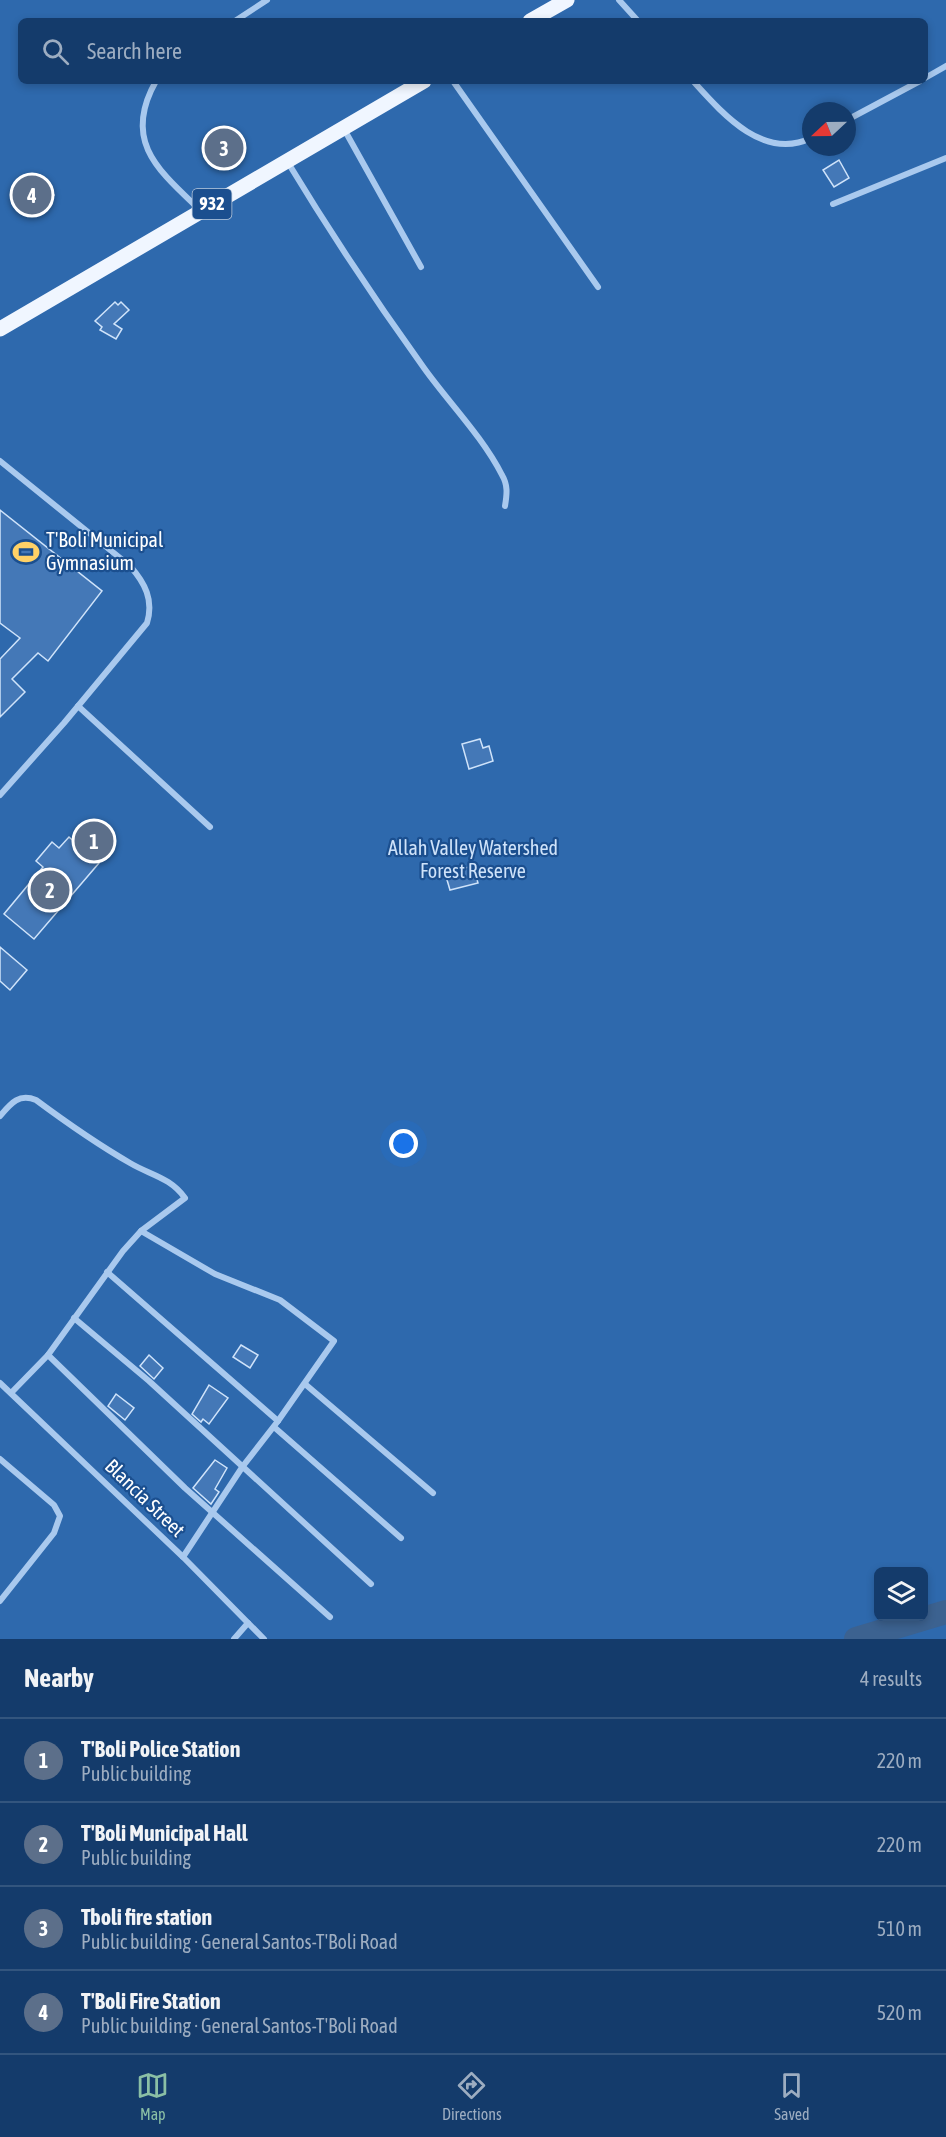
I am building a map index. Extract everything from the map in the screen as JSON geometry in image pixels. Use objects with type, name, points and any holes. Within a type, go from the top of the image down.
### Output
[{"type":"main road","points":[[535,18],[567,0]]},
{"type":"main road","name":"932","points":[[0,329],[419,84]]},
{"type":"street","points":[[240,18],[267,0]]},
{"type":"street","points":[[618,0],[635,18]]},
{"type":"street","points":[[928,76],[946,66]]},
{"type":"street","points":[[154,84],[148,95],[141,132],[160,169],[201,211]]},
{"type":"street","points":[[455,84],[598,287]]},
{"type":"street","points":[[696,84],[718,109],[750,135],[767,142],[784,144],[802,140]]},
{"type":"street","points":[[856,115],[914,84]]},
{"type":"street","points":[[344,128],[421,267]]},
{"type":"street","points":[[833,204],[946,158]]},
{"type":"street","points":[[286,161],[374,298],[446,398],[493,458],[504,477],[508,491],[505,506]]},
{"type":"street","points":[[0,461],[130,567],[147,592],[150,614],[147,623],[0,795]]},
{"type":"street","points":[[78,706],[210,827]]},
{"type":"street","points":[[0,1116],[19,1098],[27,1096],[105,1148],[175,1186],[185,1198],[141,1231],[107,1272],[48,1355],[11,1393]]},
{"type":"street","points":[[141,1231],[215,1274],[280,1300],[334,1341],[276,1424],[243,1466],[183,1557]]},
{"type":"street","points":[[107,1272],[401,1538]]},
{"type":"street","points":[[74,1318],[130,1364],[371,1584]]},
{"type":"street","points":[[48,1355],[185,1488],[330,1617]]},
{"type":"street","name":"Blancia Street","points":[[0,1383],[183,1557],[264,1639]]},
{"type":"street","points":[[305,1384],[433,1493]]},
{"type":"street","points":[[0,1459],[54,1505],[60,1516],[54,1533],[0,1601]]},
{"type":"street","points":[[234,1639],[248,1623]]},
{"type":"green space","name":"Allah Valley Watershed Forest Reserve","points":[[0,0],[946,0],[946,1639],[0,1639]]},
{"type":"building","points":[[839,160],[849,178],[834,187],[823,170]]},
{"type":"building","points":[[40,175],[54,195],[25,215],[11,194]]},
{"type":"building","points":[[115,302],[118,305],[121,302],[129,310],[114,324],[122,329],[116,339],[100,330],[102,327],[95,321]]},
{"type":"building","name":"T'Boli Municipal Gymnasium","points":[[0,510],[102,591],[48,661],[38,653],[12,679],[25,692],[0,717],[0,659],[20,638],[0,623]]},
{"type":"building","points":[[480,739],[483,748],[489,746],[493,761],[469,769],[462,744]]},
{"type":"building","points":[[94,827],[107,837],[92,857],[99,863],[34,939],[4,914],[43,867],[36,861],[52,842],[59,848],[69,837],[79,846]]},
{"type":"building","points":[[473,866],[478,883],[450,890],[445,873]]},
{"type":"building","points":[[0,947],[27,970],[10,990],[0,981]]},
{"type":"building","points":[[241,1345],[258,1355],[250,1368],[233,1357]]},
{"type":"building","points":[[149,1355],[163,1368],[154,1379],[140,1366]]},
{"type":"building","points":[[209,1385],[228,1398],[209,1424],[203,1419],[201,1422],[192,1414]]},
{"type":"building","points":[[116,1394],[134,1408],[125,1420],[108,1406]]},
{"type":"building","points":[[215,1460],[227,1468],[215,1489],[219,1492],[211,1504],[193,1488]]},
{"type":"waterway","points":[[856,1639],[946,1612]]},
{"type":"place","name":"Tboli fire station","points":[[224,148]]},
{"type":"place","name":"T'Boli Fire Station","points":[[32,195]]},
{"type":"place","name":"T'Boli Municipal Gymnasium","points":[[26,552]]},
{"type":"place","name":"T'Boli Police Station","points":[[94,841]]},
{"type":"place","name":"T'Boli Municipal Hall","points":[[50,890]]}]
